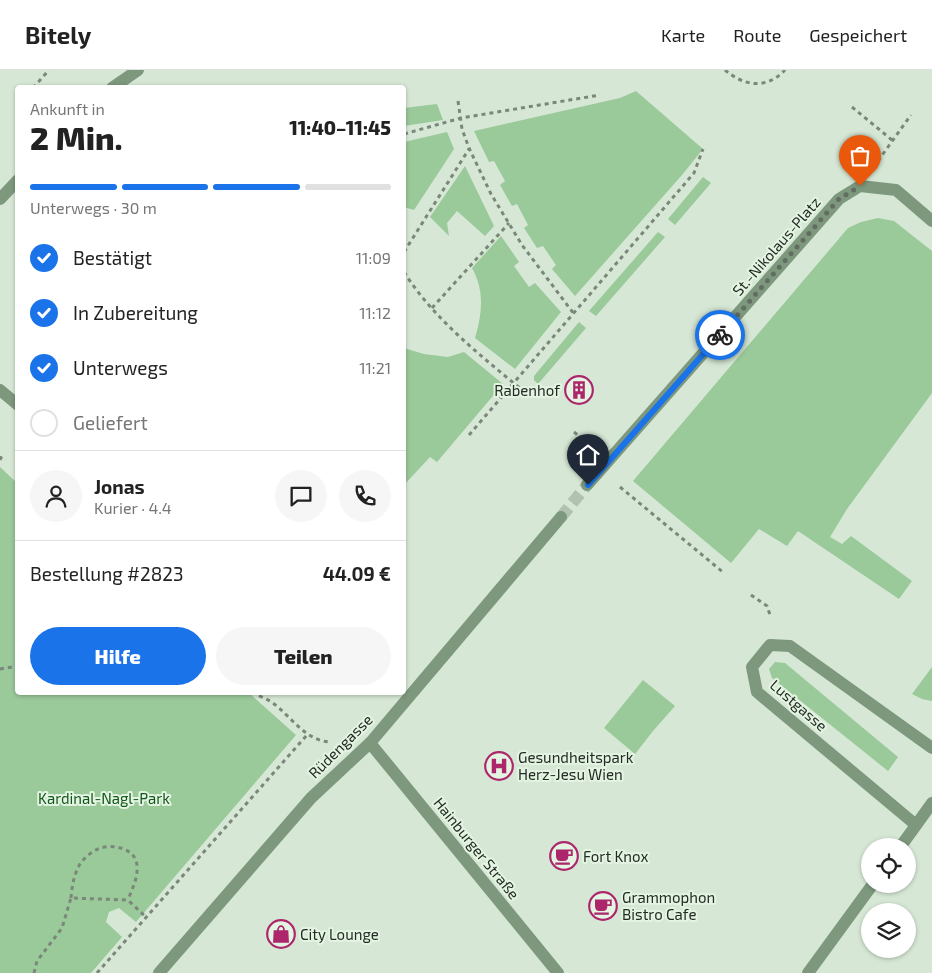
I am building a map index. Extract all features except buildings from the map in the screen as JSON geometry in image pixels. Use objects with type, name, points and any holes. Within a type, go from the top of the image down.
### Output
[{"type":"street","points":[[116,85],[138,70]]},
{"type":"street","points":[[0,199],[15,183]]},
{"type":"street","name":"St.-Nikolaus-Platz","points":[[588,485],[839,199],[860,186],[896,190],[932,221]]},
{"type":"street","points":[[0,390],[15,402]]},
{"type":"street","name":"Rüdengasse","points":[[159,973],[311,798],[370,743],[561,517]]},
{"type":"street","name":"Lustgasse","points":[[916,825],[757,692],[752,667],[770,645],[790,646],[932,748]]},
{"type":"street","name":"Hainburger Straße","points":[[370,743],[558,973]]},
{"type":"street","points":[[907,838],[932,803]]},
{"type":"street","points":[[808,973],[866,893]]},
{"type":"path","points":[[36,85],[49,70]]},
{"type":"path","points":[[725,70],[738,80],[760,84],[770,82],[785,70]]},
{"type":"path","points":[[406,133],[460,118],[600,94]]},
{"type":"path","points":[[458,101],[462,129],[491,194],[548,281],[574,314]]},
{"type":"path","points":[[852,107],[892,140]]},
{"type":"path","points":[[885,150],[912,115]]},
{"type":"path","points":[[406,249],[469,148]]},
{"type":"path","points":[[469,435],[694,174],[703,149]]},
{"type":"path","points":[[432,308],[509,223]]},
{"type":"path","points":[[406,275],[414,288],[457,335],[528,395]]},
{"type":"path","points":[[0,460],[3,454]]},
{"type":"path","points":[[601,471],[724,573]]},
{"type":"path","points":[[0,669],[15,666]]},
{"type":"path","points":[[258,695],[270,701],[307,735],[323,742],[370,743]]},
{"type":"path","points":[[97,973],[307,735]]},
{"type":"path","points":[[34,973],[37,961],[62,928],[71,898],[73,880],[80,864],[89,854],[99,849],[120,847],[131,853],[136,861],[137,876],[128,900]]},
{"type":"path","points":[[71,898],[128,900],[147,918]]},
{"type":"green space","points":[[636,91],[703,149],[575,296],[552,269],[556,265],[543,246],[537,248],[524,228],[528,225],[517,204],[512,206],[500,185],[505,181],[494,161],[489,162],[474,131],[620,98]]},
{"type":"green space","points":[[437,104],[443,120],[406,126],[406,108]]},
{"type":"green space","points":[[447,132],[454,149],[414,210],[406,208],[406,142]]},
{"type":"green space","points":[[465,166],[494,226],[485,236],[457,211],[447,223],[449,236],[430,217]]},
{"type":"green space","points":[[703,177],[711,183],[675,225],[668,219]]},
{"type":"green space","points":[[878,218],[894,221],[932,251],[932,393],[847,509],[830,537],[842,544],[851,536],[912,581],[899,599],[798,531],[787,546],[759,529],[731,563],[633,481],[848,228],[861,222]]},
{"type":"green space","points":[[658,232],[665,237],[596,316],[589,311]]},
{"type":"green space","points":[[501,236],[519,262],[514,266],[529,287],[535,283],[561,312],[515,369],[475,338],[481,311],[481,294],[472,268]]},
{"type":"green space","points":[[579,322],[586,328],[538,384],[534,380],[534,376]]},
{"type":"green space","points":[[406,349],[424,354],[448,357],[464,352],[503,384],[437,462],[430,457],[406,483]]},
{"type":"green space","name":"Kardinal-Nagl-Park","points":[[0,467],[15,481],[15,695],[251,695],[296,735],[136,922],[119,908],[109,912],[106,922],[122,937],[91,973],[0,973]]},
{"type":"green space","points":[[775,662],[785,663],[898,757],[888,771],[772,678],[769,669]]},
{"type":"green space","points":[[932,667],[932,701],[912,694]]},
{"type":"green space","points":[[643,680],[675,706],[635,754],[604,728]]},
{"type":"tunnel","points":[[561,517],[587,485]]},
{"type":"way so far","points":[[720,335],[839,199],[860,186]]},
{"type":"place","name":"Rabenhof","points":[[579,390]]},
{"type":"place","name":"Gesundheitspark Herz-Jesu Wien","points":[[499,766]]},
{"type":"place","name":"Fort Knox","points":[[564,856]]},
{"type":"place","name":"Grammophon Bistro Cafe","points":[[603,906]]},
{"type":"place","name":"City Lounge","points":[[281,934]]},
{"type":"route","points":[[588,485],[720,335]]}]
